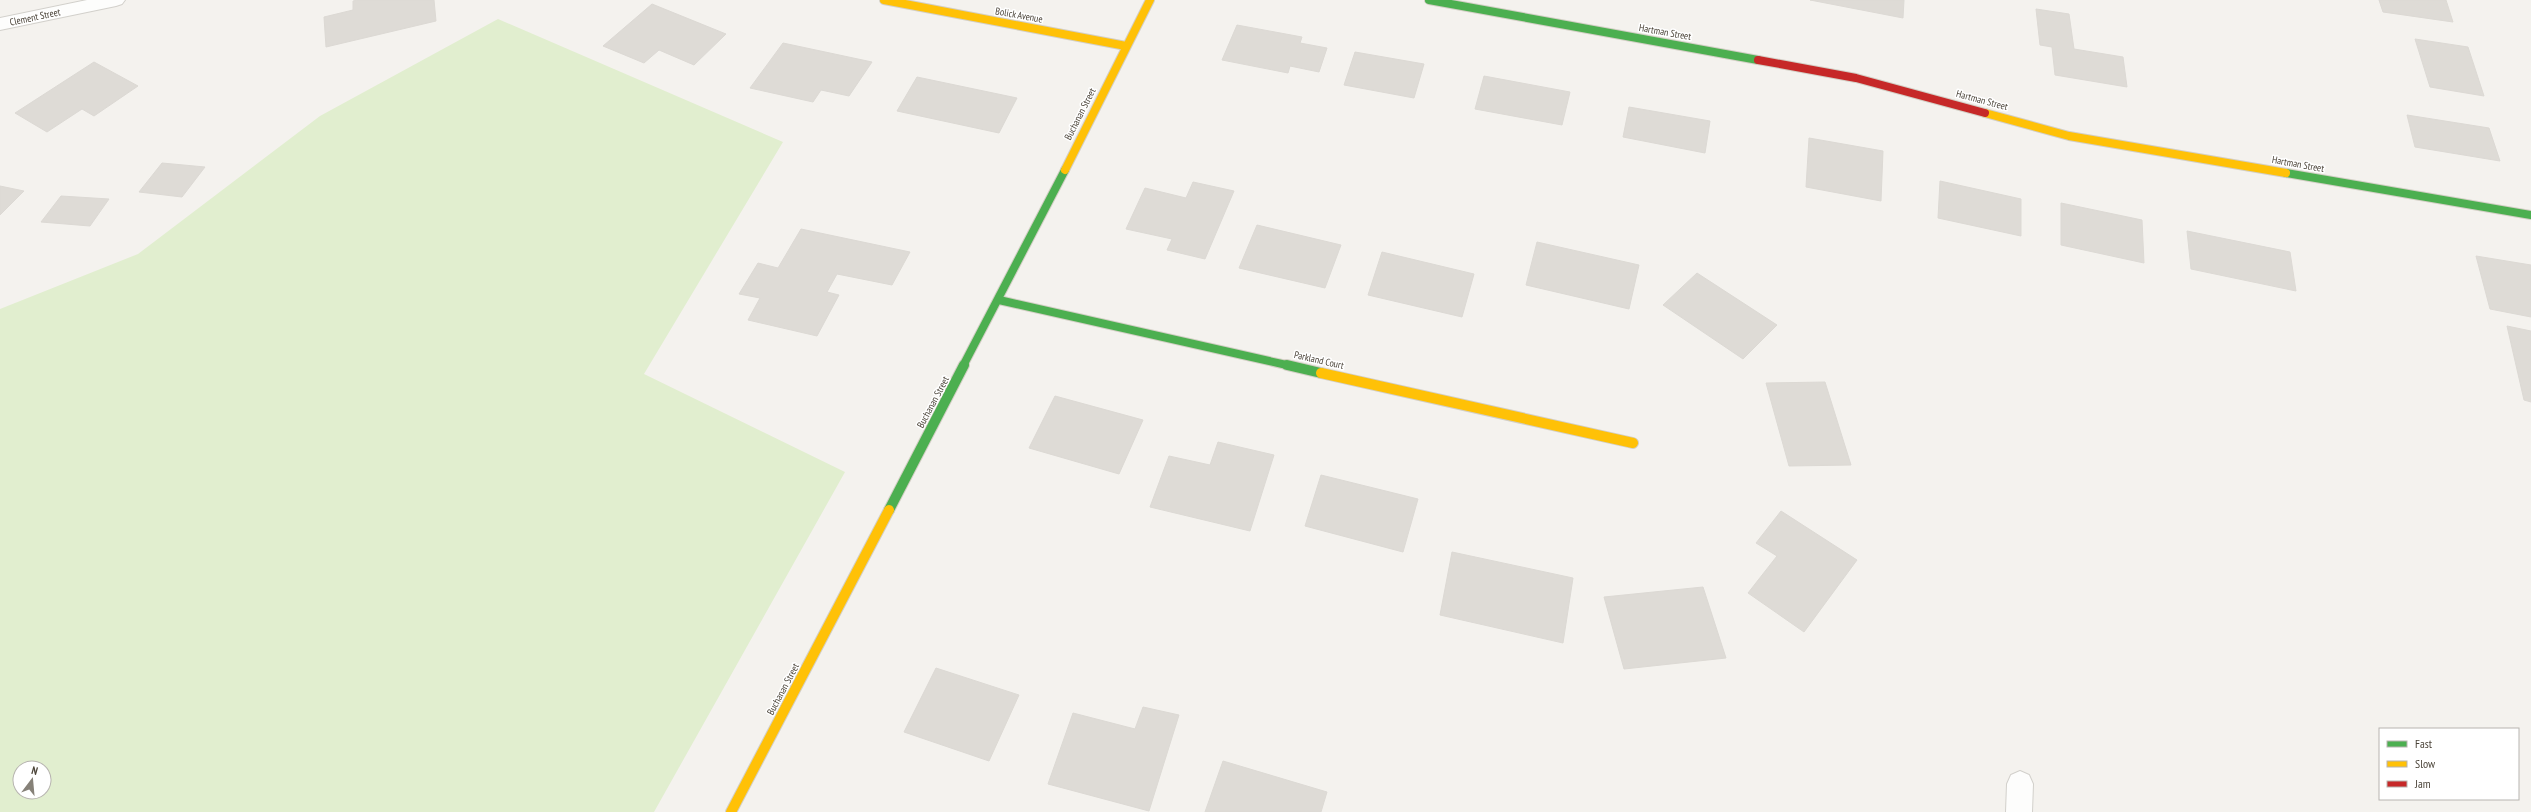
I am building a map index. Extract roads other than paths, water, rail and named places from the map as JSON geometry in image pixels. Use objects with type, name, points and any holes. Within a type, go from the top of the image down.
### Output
[{"type":"street","name":"Clement Street","points":[[0,24],[116,0]]},
{"type":"street","name":"Bolick Avenue","points":[[884,0],[1126,46]]},
{"type":"street","name":"Buchanan Street","points":[[733,812],[999,300],[1150,0]]},
{"type":"street","name":"Hartman Street","points":[[1428,0],[1856,78],[2069,136],[2531,215]]},
{"type":"street","name":"Parkland Court","points":[[999,300],[1633,443]]},
{"type":"street","points":[[2019,812],[2020,784]]}]
